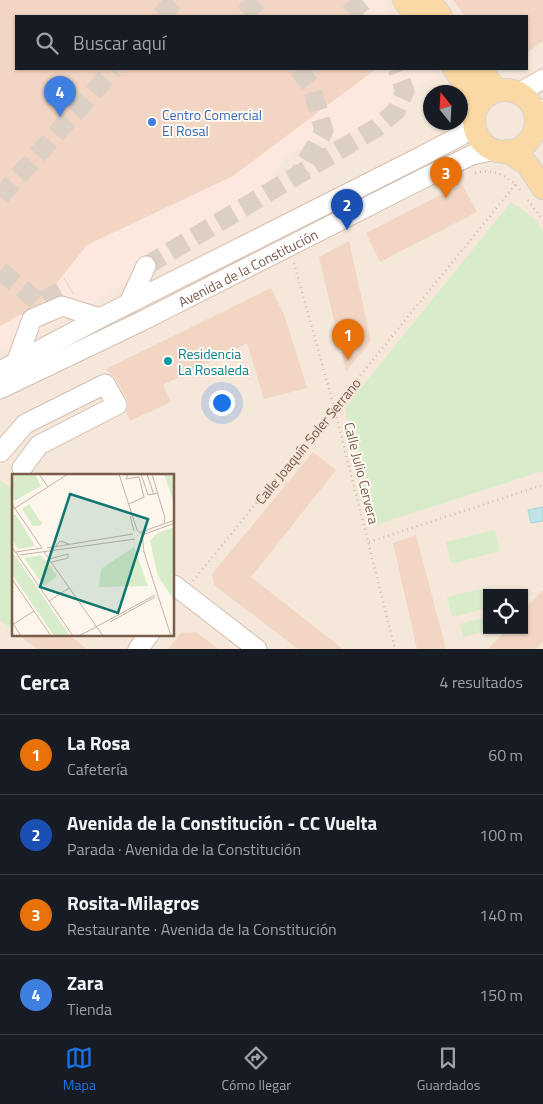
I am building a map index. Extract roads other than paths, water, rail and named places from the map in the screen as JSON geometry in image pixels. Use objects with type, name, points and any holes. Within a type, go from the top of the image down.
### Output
[{"type":"main road","points":[[404,0],[415,15]]},
{"type":"main road","points":[[429,0],[440,15]]},
{"type":"main road","points":[[455,70],[483,106]]},
{"type":"main road","points":[[480,70],[483,106],[481,140],[527,164],[543,188]]},
{"type":"main road","points":[[483,106],[508,90],[519,93],[527,99],[537,119],[543,155]]},
{"type":"main road","points":[[502,151],[523,146],[537,119]]},
{"type":"street","points":[[519,93],[543,79]]},
{"type":"street","name":"Avenida de la Constitución","points":[[8,367],[100,318],[460,136],[483,106]]},
{"type":"street","name":"Avenida de la Constitución","points":[[0,389],[142,321],[289,244],[472,155],[502,151]]},
{"type":"street","points":[[130,303],[146,266]]},
{"type":"street","points":[[8,367],[32,319],[62,306],[100,318]]},
{"type":"street","points":[[106,384],[116,405],[39,445],[27,472],[1,452],[25,424],[106,384]]},
{"type":"street","points":[[177,593],[257,649]]},
{"type":"street","points":[[138,649],[148,636]]},
{"type":"water","points":[[543,507],[543,521],[531,523],[528,510]]},
{"type":"tunnel","points":[[162,15],[175,0]]},
{"type":"tunnel","points":[[245,0],[257,15]]},
{"type":"tunnel","points":[[350,0],[362,15]]},
{"type":"tunnel","points":[[0,197],[113,70]]},
{"type":"tunnel","points":[[299,70],[311,85],[324,131],[300,172]]},
{"type":"tunnel","points":[[146,266],[376,128],[396,111],[405,91],[397,70]]},
{"type":"tunnel","points":[[0,271],[40,303],[69,286]]},
{"type":"place","name":"Zara","points":[[60,117]]},
{"type":"place","name":"Centro Comercial El Rosal","points":[[152,122]]},
{"type":"place","name":"Rosita-Milagros","points":[[446,198]]},
{"type":"place","name":"Avenida de la Constitución - CC Vuelta","points":[[347,230]]},
{"type":"place","name":"La Rosa","points":[[348,360]]},
{"type":"place","name":"Residencia La Rosaleda","points":[[168,361]]}]
